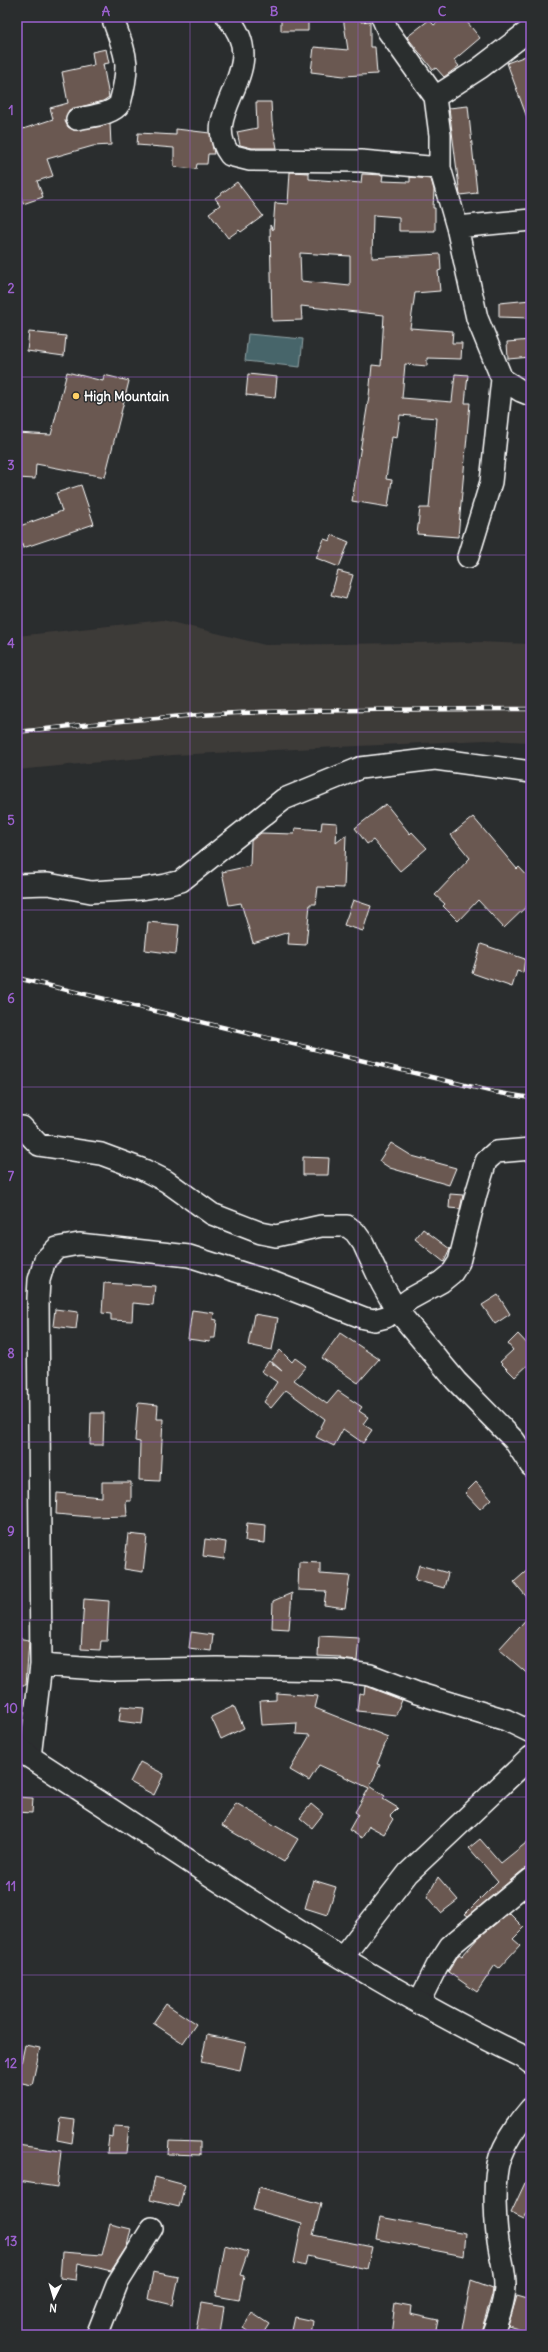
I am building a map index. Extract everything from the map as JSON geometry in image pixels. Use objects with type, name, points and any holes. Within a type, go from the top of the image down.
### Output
[{"type":"street","points":[[77,119],[106,112],[117,107],[120,103],[127,66],[126,55],[112,17]]},
{"type":"street","points":[[227,17],[234,25],[244,48],[244,63],[220,125],[224,147],[230,155],[250,160],[361,161],[440,168]]},
{"type":"street","points":[[382,17],[388,31],[435,97],[440,135],[440,168],[457,227],[477,318],[502,379],[490,482],[468,557]]},
{"type":"street","points":[[435,97],[480,68],[531,29]]},
{"type":"street","points":[[457,227],[531,220]]},
{"type":"street","points":[[502,379],[521,392],[531,395]]},
{"type":"street","points":[[17,885],[48,884],[91,892],[141,889],[166,885],[181,880],[284,799],[360,768],[435,759],[531,772]]},
{"type":"street","points":[[17,1128],[22,1127],[39,1145],[101,1154],[144,1170],[166,1181],[212,1214],[261,1233],[276,1236],[321,1226],[347,1226],[355,1232],[363,1244],[396,1309],[456,1380],[514,1440],[531,1466]]},
{"type":"street","points":[[531,1149],[496,1152],[486,1161],[459,1262],[452,1273],[441,1282],[410,1299],[386,1317],[374,1320],[364,1318],[277,1284],[189,1256],[79,1244],[57,1248],[45,1260],[39,1280],[38,1298],[41,1665],[23,1752],[342,1958],[419,2002],[522,2056],[531,2063]]},
{"type":"street","points":[[41,1665],[110,1670],[216,1668],[333,1670],[370,1675],[417,1693],[506,1720],[531,1732]]},
{"type":"street","points":[[342,1958],[408,1873],[531,1757]]},
{"type":"street","points":[[419,2002],[437,1966],[450,1946],[531,1879]]},
{"type":"street","points":[[492,2335],[498,2321],[505,2287],[505,2266],[500,2252],[496,2211],[497,2167],[516,2126],[531,2108]]},
{"type":"street","points":[[97,2335],[118,2284],[152,2228]]},
{"type":"shaded area","points":[[163,620],[265,645],[478,642],[531,644],[531,742],[485,740],[173,755],[17,770],[17,636]]},
{"type":"water","points":[[248,334],[303,339],[300,367],[245,361]]},
{"type":"building","points":[[281,17],[308,17],[308,31],[281,31]]},
{"type":"building","points":[[343,17],[360,17],[361,22],[370,21],[370,47],[375,47],[377,74],[344,76],[311,72],[314,47],[348,50]]},
{"type":"building","points":[[444,17],[463,17],[480,38],[454,60],[459,66],[444,77],[436,68],[433,70],[407,37],[429,20],[434,25]]},
{"type":"building","points":[[106,49],[109,63],[103,64],[109,97],[103,101],[69,110],[65,121],[68,127],[74,130],[110,124],[111,145],[93,146],[47,159],[53,176],[37,181],[43,197],[23,204],[17,184],[17,131],[53,119],[50,108],[68,103],[62,72],[94,65],[92,52]]},
{"type":"building","points":[[531,54],[531,123],[529,123],[507,63]]},
{"type":"building","points":[[256,102],[271,102],[272,122],[277,148],[252,148],[240,145],[237,132],[257,128]]},
{"type":"building","points":[[468,106],[477,193],[460,195],[449,108]]},
{"type":"building","points":[[176,129],[210,133],[214,154],[208,154],[207,164],[197,164],[196,169],[174,167],[174,148],[137,145],[138,133],[176,135]]},
{"type":"building","points":[[290,172],[309,173],[309,179],[361,183],[362,174],[383,175],[382,181],[410,182],[410,177],[431,179],[434,190],[433,208],[435,208],[435,231],[399,231],[399,217],[373,215],[372,258],[440,254],[441,270],[438,271],[440,291],[415,293],[410,328],[453,331],[452,343],[462,343],[461,359],[427,358],[427,366],[405,364],[402,398],[452,402],[455,374],[468,375],[465,403],[470,403],[458,537],[417,534],[420,508],[429,508],[437,418],[400,415],[397,438],[392,437],[386,479],[392,480],[388,507],[352,501],[369,396],[372,365],[381,366],[384,315],[301,306],[302,320],[272,321],[270,225],[273,230],[275,203],[288,204]],"holes":[[[300,253],[350,256],[350,286],[301,281]]]},
{"type":"building","points":[[237,182],[263,216],[241,232],[239,230],[228,238],[209,213],[220,205],[215,198]]},
{"type":"building","points":[[531,300],[531,318],[499,317],[499,303]]},
{"type":"building","points":[[29,332],[66,336],[64,356],[27,351]]},
{"type":"building","points":[[531,340],[531,357],[508,359],[507,342]]},
{"type":"building","points":[[67,372],[103,381],[104,375],[129,381],[105,477],[36,464],[35,479],[17,478],[17,433],[51,435]]},
{"type":"building","points":[[248,374],[277,377],[275,398],[246,395]]},
{"type":"building","points":[[81,485],[94,524],[23,548],[17,527],[62,511],[56,493]]},
{"type":"building","points":[[332,535],[349,542],[339,567],[316,558],[324,539],[330,541]]},
{"type":"building","points":[[338,571],[353,575],[346,599],[331,595]]},
{"type":"building","points":[[386,804],[410,834],[412,832],[427,848],[400,871],[373,840],[367,844],[355,828]]},
{"type":"building","points":[[473,817],[517,869],[519,867],[531,880],[531,902],[504,928],[478,900],[458,921],[443,906],[445,904],[435,895],[470,858],[451,835]]},
{"type":"building","points":[[322,822],[337,823],[336,843],[346,835],[344,888],[318,887],[316,904],[310,904],[306,945],[288,944],[289,932],[253,943],[241,903],[229,905],[222,872],[250,866],[251,841],[261,833],[294,834],[295,828],[321,830]]},
{"type":"building","points":[[353,900],[371,906],[363,931],[344,925]]},
{"type":"building","points":[[148,922],[179,925],[176,954],[145,950]]},
{"type":"building","points":[[481,944],[525,959],[523,973],[517,971],[512,987],[472,973]]},
{"type":"building","points":[[391,1143],[412,1156],[456,1168],[449,1185],[390,1168],[379,1161]]},
{"type":"building","points":[[303,1157],[329,1158],[328,1175],[303,1175]]},
{"type":"building","points":[[450,1194],[463,1195],[460,1209],[449,1208]]},
{"type":"building","points":[[423,1229],[450,1249],[444,1262],[415,1239]]},
{"type":"building","points":[[104,1283],[155,1286],[153,1305],[133,1303],[132,1321],[111,1320],[111,1314],[102,1313]]},
{"type":"building","points":[[498,1295],[510,1314],[495,1324],[482,1305]]},
{"type":"building","points":[[55,1309],[78,1312],[76,1329],[53,1326]]},
{"type":"building","points":[[192,1310],[214,1313],[213,1319],[217,1320],[215,1338],[211,1338],[210,1342],[188,1339]]},
{"type":"building","points":[[254,1314],[278,1318],[272,1350],[248,1345]]},
{"type":"building","points":[[340,1333],[379,1359],[358,1383],[322,1358]]},
{"type":"building","points":[[518,1334],[531,1348],[531,1362],[515,1377],[500,1362],[513,1350],[508,1344]]},
{"type":"building","points":[[280,1350],[292,1362],[295,1358],[306,1366],[294,1380],[327,1404],[338,1391],[362,1407],[359,1411],[368,1417],[363,1424],[372,1430],[363,1443],[343,1429],[334,1446],[316,1437],[325,1419],[286,1390],[271,1408],[264,1402],[277,1382],[261,1371],[269,1361],[282,1371],[271,1361]]},
{"type":"building","points":[[138,1403],[158,1405],[157,1419],[163,1419],[160,1481],[139,1480],[140,1442],[135,1441]]},
{"type":"building","points":[[91,1413],[104,1413],[103,1445],[90,1445]]},
{"type":"building","points":[[102,1482],[131,1482],[131,1501],[126,1501],[127,1516],[91,1517],[56,1514],[57,1493],[102,1497]]},
{"type":"building","points":[[476,1482],[491,1499],[480,1509],[465,1493]]},
{"type":"building","points":[[247,1523],[266,1525],[265,1543],[245,1541]]},
{"type":"building","points":[[128,1534],[147,1536],[143,1572],[124,1569]]},
{"type":"building","points":[[205,1539],[226,1542],[224,1559],[203,1556]]},
{"type":"building","points":[[299,1562],[320,1563],[320,1574],[350,1576],[345,1608],[324,1605],[326,1591],[298,1590]]},
{"type":"building","points":[[419,1565],[448,1573],[444,1588],[415,1580]]},
{"type":"building","points":[[531,1567],[531,1602],[514,1582]]},
{"type":"building","points":[[292,1593],[289,1629],[272,1628],[273,1601]]},
{"type":"building","points":[[84,1599],[109,1601],[107,1641],[101,1641],[100,1650],[81,1649]]},
{"type":"building","points":[[531,1614],[531,1677],[499,1649]]},
{"type":"building","points":[[191,1632],[213,1635],[211,1651],[189,1648]]},
{"type":"building","points":[[319,1636],[359,1638],[357,1661],[340,1659],[340,1657],[318,1656]]},
{"type":"building","points":[[17,1638],[29,1640],[26,1685],[17,1685]]},
{"type":"building","points":[[365,1686],[402,1700],[396,1715],[357,1711],[359,1693],[364,1694]]},
{"type":"building","points":[[276,1693],[318,1696],[315,1708],[388,1737],[377,1764],[380,1765],[370,1786],[385,1796],[383,1799],[398,1808],[390,1816],[393,1819],[384,1834],[369,1826],[362,1838],[349,1830],[358,1814],[355,1812],[369,1788],[319,1765],[309,1781],[290,1770],[310,1735],[296,1734],[297,1723],[262,1725],[260,1701],[276,1700]]},
{"type":"building","points":[[121,1706],[144,1708],[142,1724],[119,1721]]},
{"type":"building","points":[[234,1706],[244,1728],[221,1739],[211,1717]]},
{"type":"building","points":[[140,1762],[164,1774],[154,1795],[130,1782]]},
{"type":"building","points":[[17,1797],[33,1798],[32,1813],[17,1812]]},
{"type":"building","points":[[236,1803],[298,1839],[284,1862],[222,1826]]},
{"type":"building","points":[[311,1804],[323,1814],[312,1828],[300,1818]]},
{"type":"building","points":[[480,1839],[501,1863],[531,1839],[531,1867],[523,1870],[468,1916],[465,1914],[498,1881],[469,1848]]},
{"type":"building","points":[[438,1877],[458,1900],[441,1913],[427,1897]]},
{"type":"building","points":[[313,1880],[336,1887],[327,1915],[305,1908]]},
{"type":"building","points":[[509,1913],[524,1928],[513,1939],[520,1945],[499,1968],[495,1965],[477,1992],[448,1972],[459,1954],[462,1956],[478,1938]]},
{"type":"building","points":[[166,2004],[196,2024],[183,2043],[153,2023]]},
{"type":"building","points":[[207,2035],[246,2043],[240,2070],[201,2062]]},
{"type":"building","points":[[25,2045],[40,2048],[32,2085],[17,2082]]},
{"type":"building","points":[[60,2118],[75,2120],[72,2143],[57,2140]]},
{"type":"building","points":[[114,2126],[129,2127],[126,2153],[107,2153],[109,2137],[113,2138]]},
{"type":"building","points":[[169,2141],[200,2142],[200,2155],[168,2154]]},
{"type":"building","points":[[17,2145],[61,2151],[57,2187],[17,2181]]},
{"type":"building","points":[[531,2170],[531,2205],[524,2219],[511,2213]]},
{"type":"building","points":[[155,2177],[185,2185],[179,2207],[150,2200]]},
{"type":"building","points":[[259,2187],[321,2204],[313,2235],[372,2247],[367,2269],[307,2256],[305,2266],[294,2263],[302,2223],[253,2210]]},
{"type":"building","points":[[380,2217],[466,2233],[464,2256],[376,2239]]},
{"type":"building","points":[[110,2224],[131,2229],[127,2246],[111,2271],[78,2263],[76,2280],[60,2278],[62,2252],[102,2255]]},
{"type":"building","points":[[225,2245],[248,2252],[240,2275],[244,2276],[239,2300],[216,2296]]},
{"type":"building","points":[[153,2272],[179,2277],[173,2305],[148,2299]]},
{"type":"building","points":[[471,2280],[493,2288],[492,2295],[480,2335],[461,2335]]},
{"type":"building","points":[[517,2296],[531,2300],[531,2333],[508,2326]]},
{"type":"building","points":[[201,2303],[224,2307],[220,2334],[196,2331]]},
{"type":"building","points":[[395,2303],[411,2306],[410,2314],[438,2320],[435,2335],[391,2335]]},
{"type":"building","points":[[252,2313],[269,2324],[262,2335],[253,2335],[243,2328]]},
{"type":"building","points":[[295,2317],[313,2321],[311,2335],[291,2335]]},
{"type":"railway","points":[[17,732],[99,723],[210,714],[347,710],[531,709]]},
{"type":"railway","points":[[17,978],[494,1092],[531,1098]]},
{"type":"place","name":"High Mountain","points":[[76,396]]}]
